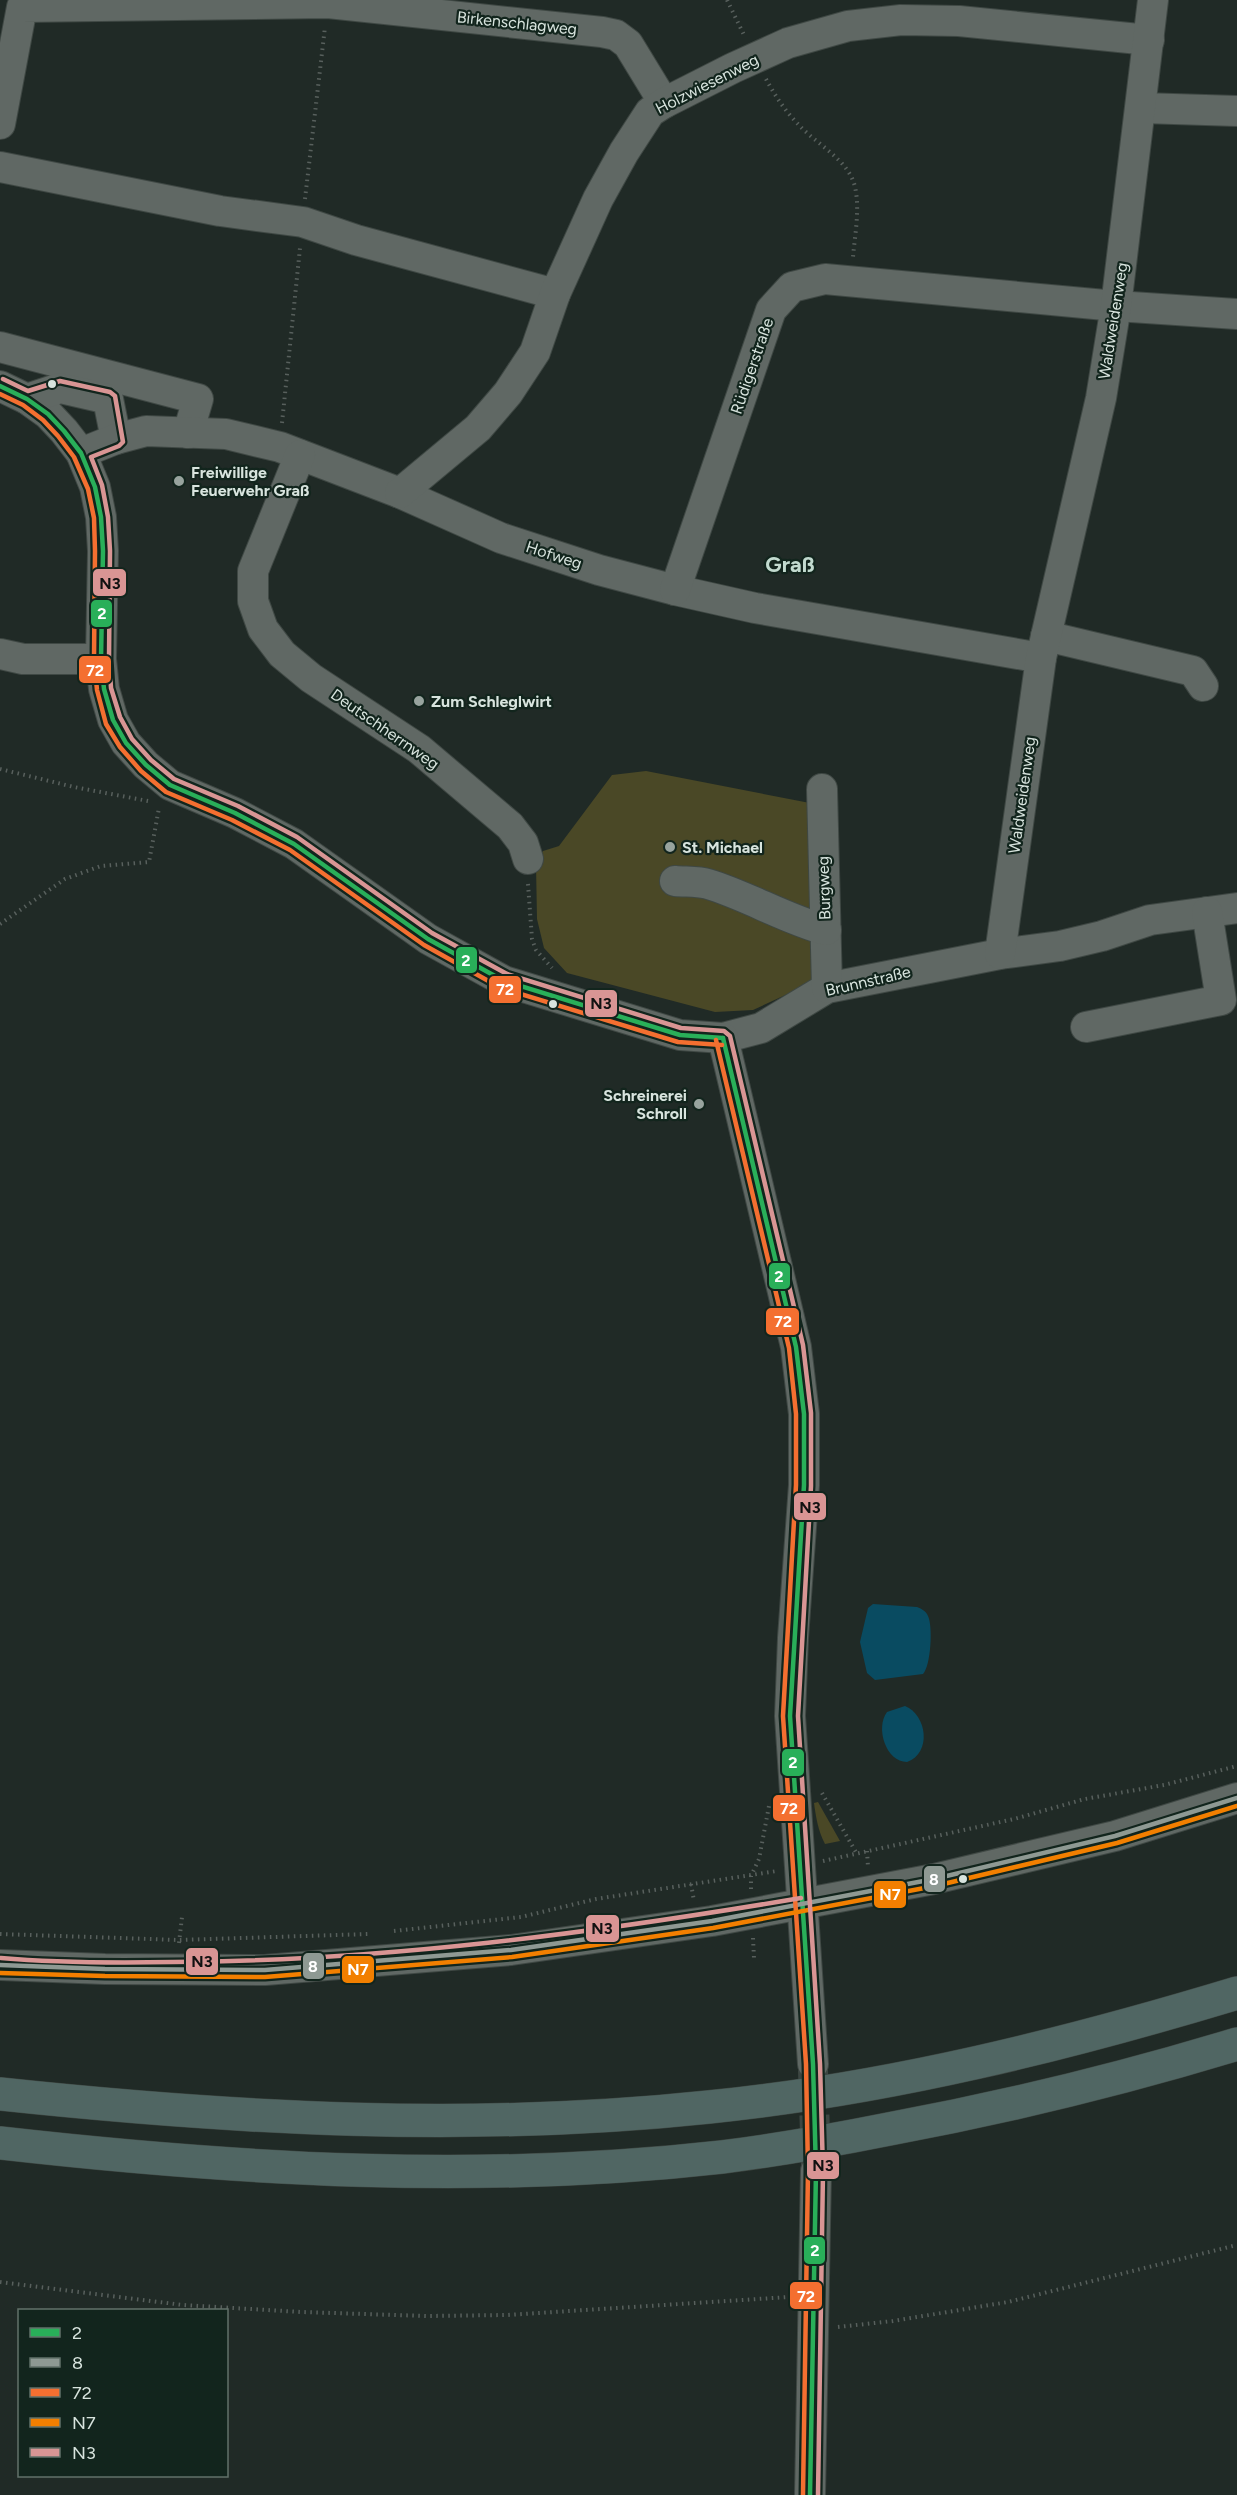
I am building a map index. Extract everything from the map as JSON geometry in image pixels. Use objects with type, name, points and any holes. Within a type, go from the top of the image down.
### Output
[{"type":"highway","points":[[0,2094],[244,2115],[388,2121],[480,2121],[593,2116],[710,2107],[835,2090],[943,2069],[1150,2019],[1237,1993]]},
{"type":"highway","points":[[0,2143],[197,2162],[380,2171],[523,2170],[638,2164],[722,2157],[791,2147],[959,2117],[1137,2073],[1237,2044]]},
{"type":"street","name":"Waldweidenweg","points":[[1000,954],[1044,647],[1101,398],[1116,306],[1142,108],[1153,0]]},
{"type":"street","name":"Birkenschlagweg","points":[[0,124],[22,7],[328,3],[602,32],[616,35],[628,44],[664,103]]},
{"type":"street","name":"Holzwiesenweg","points":[[400,494],[478,428],[508,393],[535,352],[555,294],[598,199],[650,112],[664,103],[788,43],[848,26],[902,20],[959,21],[1149,40]]},
{"type":"street","points":[[1142,108],[1236,102]]},
{"type":"street","points":[[0,167],[220,211],[303,222],[356,240],[555,294]]},
{"type":"street","name":"Rüdigerstraße","points":[[675,590],[771,310],[792,287],[825,279],[1116,306],[1237,314]]},
{"type":"street","points":[[0,347],[198,399],[188,433]]},
{"type":"street","name":"Brunnstraße","points":[[0,386],[27,399],[48,414],[81,453],[96,487],[101,517],[101,659],[104,689],[113,720],[126,743],[146,765],[165,794],[235,813],[294,844],[428,939],[504,981],[680,1035],[723,1038],[761,1028],[827,988],[1000,954],[1059,946],[1102,936],[1150,920],[1237,908]]},
{"type":"street","points":[[27,399],[60,388],[108,399],[116,439]]},
{"type":"street","name":"Hofweg","points":[[81,453],[116,439],[146,432],[226,434],[280,447],[400,494],[501,538],[599,570],[675,590],[755,608],[1044,647]]},
{"type":"street","name":"Deutschherrnweg","points":[[300,455],[252,571],[253,601],[263,629],[282,654],[311,678],[419,749],[510,826],[523,843],[528,859]]},
{"type":"street","points":[[1044,647],[1193,671],[1203,686]]},
{"type":"street","points":[[0,654],[23,659],[101,659]]},
{"type":"street","name":"Burgweg","points":[[822,789],[827,988]]},
{"type":"street","points":[[675,880],[706,884],[778,912],[798,923],[826,930]]},
{"type":"street","points":[[1086,1027],[1221,1000],[1207,912]]},
{"type":"street","points":[[723,1038],[796,1347],[804,1414],[804,1485],[790,1716],[813,2064]]},
{"type":"street","points":[[0,1965],[105,1969],[265,1970],[511,1950],[712,1921],[934,1879],[1115,1836],[1237,1798]]},
{"type":"street","points":[[810,2495],[816,2171]]},
{"type":"path","points":[[728,0],[740,27]]},
{"type":"path","points":[[755,58],[782,105],[799,126],[840,162],[855,184],[858,203],[850,282]]},
{"type":"path","points":[[0,769],[74,788],[165,794],[149,862],[101,866],[65,879],[0,924]]},
{"type":"path","points":[[528,859],[532,939],[536,950],[556,973],[558,998]]},
{"type":"path","points":[[392,1932],[521,1917],[596,1899],[751,1876],[1014,1819],[1085,1799],[1164,1785],[1237,1766]]},
{"type":"path","points":[[819,1786],[857,1854]]},
{"type":"path","points":[[0,1934],[179,1940],[369,1934]]},
{"type":"path","points":[[813,2329],[893,2321],[1008,2302],[1237,2245]]},
{"type":"path","points":[[0,2282],[183,2305],[427,2316],[507,2315],[814,2296]]},
{"type":"shaded area","points":[[646,771],[815,804],[818,980],[753,1010],[715,1012],[567,973],[544,948],[537,919],[536,865],[543,851],[559,846],[612,775]]},
{"type":"shaded area","points":[[818,1802],[840,1841],[825,1844],[819,1829],[814,1803]]},
{"type":"water","points":[[873,1604],[917,1607],[926,1613],[930,1621],[930,1646],[928,1663],[923,1674],[875,1680],[867,1673],[860,1642],[868,1608]]},
{"type":"water","points":[[905,1706],[918,1717],[924,1734],[920,1751],[907,1762],[900,1761],[888,1750],[882,1727],[887,1712]]},
{"type":"tunnel","points":[[813,2070],[816,2166]]},
{"type":"transit line","name":"N3","points":[[3,379],[28,391],[60,381],[110,392],[115,396],[123,442],[119,446],[91,457],[102,485],[108,517],[111,688],[120,717],[132,739],[151,760],[174,779],[238,806],[297,837],[432,933],[507,974],[681,1028],[724,1031],[730,1036],[803,1345],[811,1413],[811,1486],[798,1716],[820,2064],[823,2171],[818,2495]]},
{"type":"transit line","name":"2","points":[[0,386],[27,399],[48,414],[64,431],[81,453],[95,487],[101,517],[103,551],[101,659],[104,689],[113,720],[126,743],[146,765],[170,785],[235,813],[294,844],[428,939],[504,981],[680,1035],[723,1038]]},
{"type":"transit line","name":"72","points":[[0,394],[23,405],[43,420],[58,436],[74,457],[88,489],[94,518],[94,659],[97,690],[106,724],[120,747],[141,771],[166,792],[232,820],[290,850],[424,945],[501,988],[678,1042],[722,1045]]},
{"type":"transit line","name":"2","points":[[723,1038],[796,1347],[804,1414],[804,1485],[790,1716],[813,2064],[816,2171],[810,2495]]},
{"type":"transit line","name":"72","points":[[716,1040],[789,1348],[796,1414],[796,1485],[783,1716],[806,2064],[808,2171],[803,2495]]},
{"type":"transit line","name":"8","points":[[0,1965],[105,1969],[265,1970],[511,1950],[712,1921],[934,1879],[1115,1836],[1237,1798]]},
{"type":"transit line","name":"N7","points":[[0,1973],[265,1977],[512,1957],[713,1928],[935,1886],[1117,1843],[1237,1806]]},
{"type":"transit line","name":"N3","points":[[1,1958],[130,1963],[252,1960],[410,1951],[645,1923],[801,1898]]},
{"type":"place","name":"Freiwillige Feuerwehr Graß","points":[[179,481]]},
{"type":"place","name":"Zum Schleglwirt","points":[[419,701]]},
{"type":"place","name":"St. Michael","points":[[670,847]]},
{"type":"place","name":"Schreinerei Schroll","points":[[699,1104]]},
{"type":"district","name":"Graß","points":[[790,564]]}]
